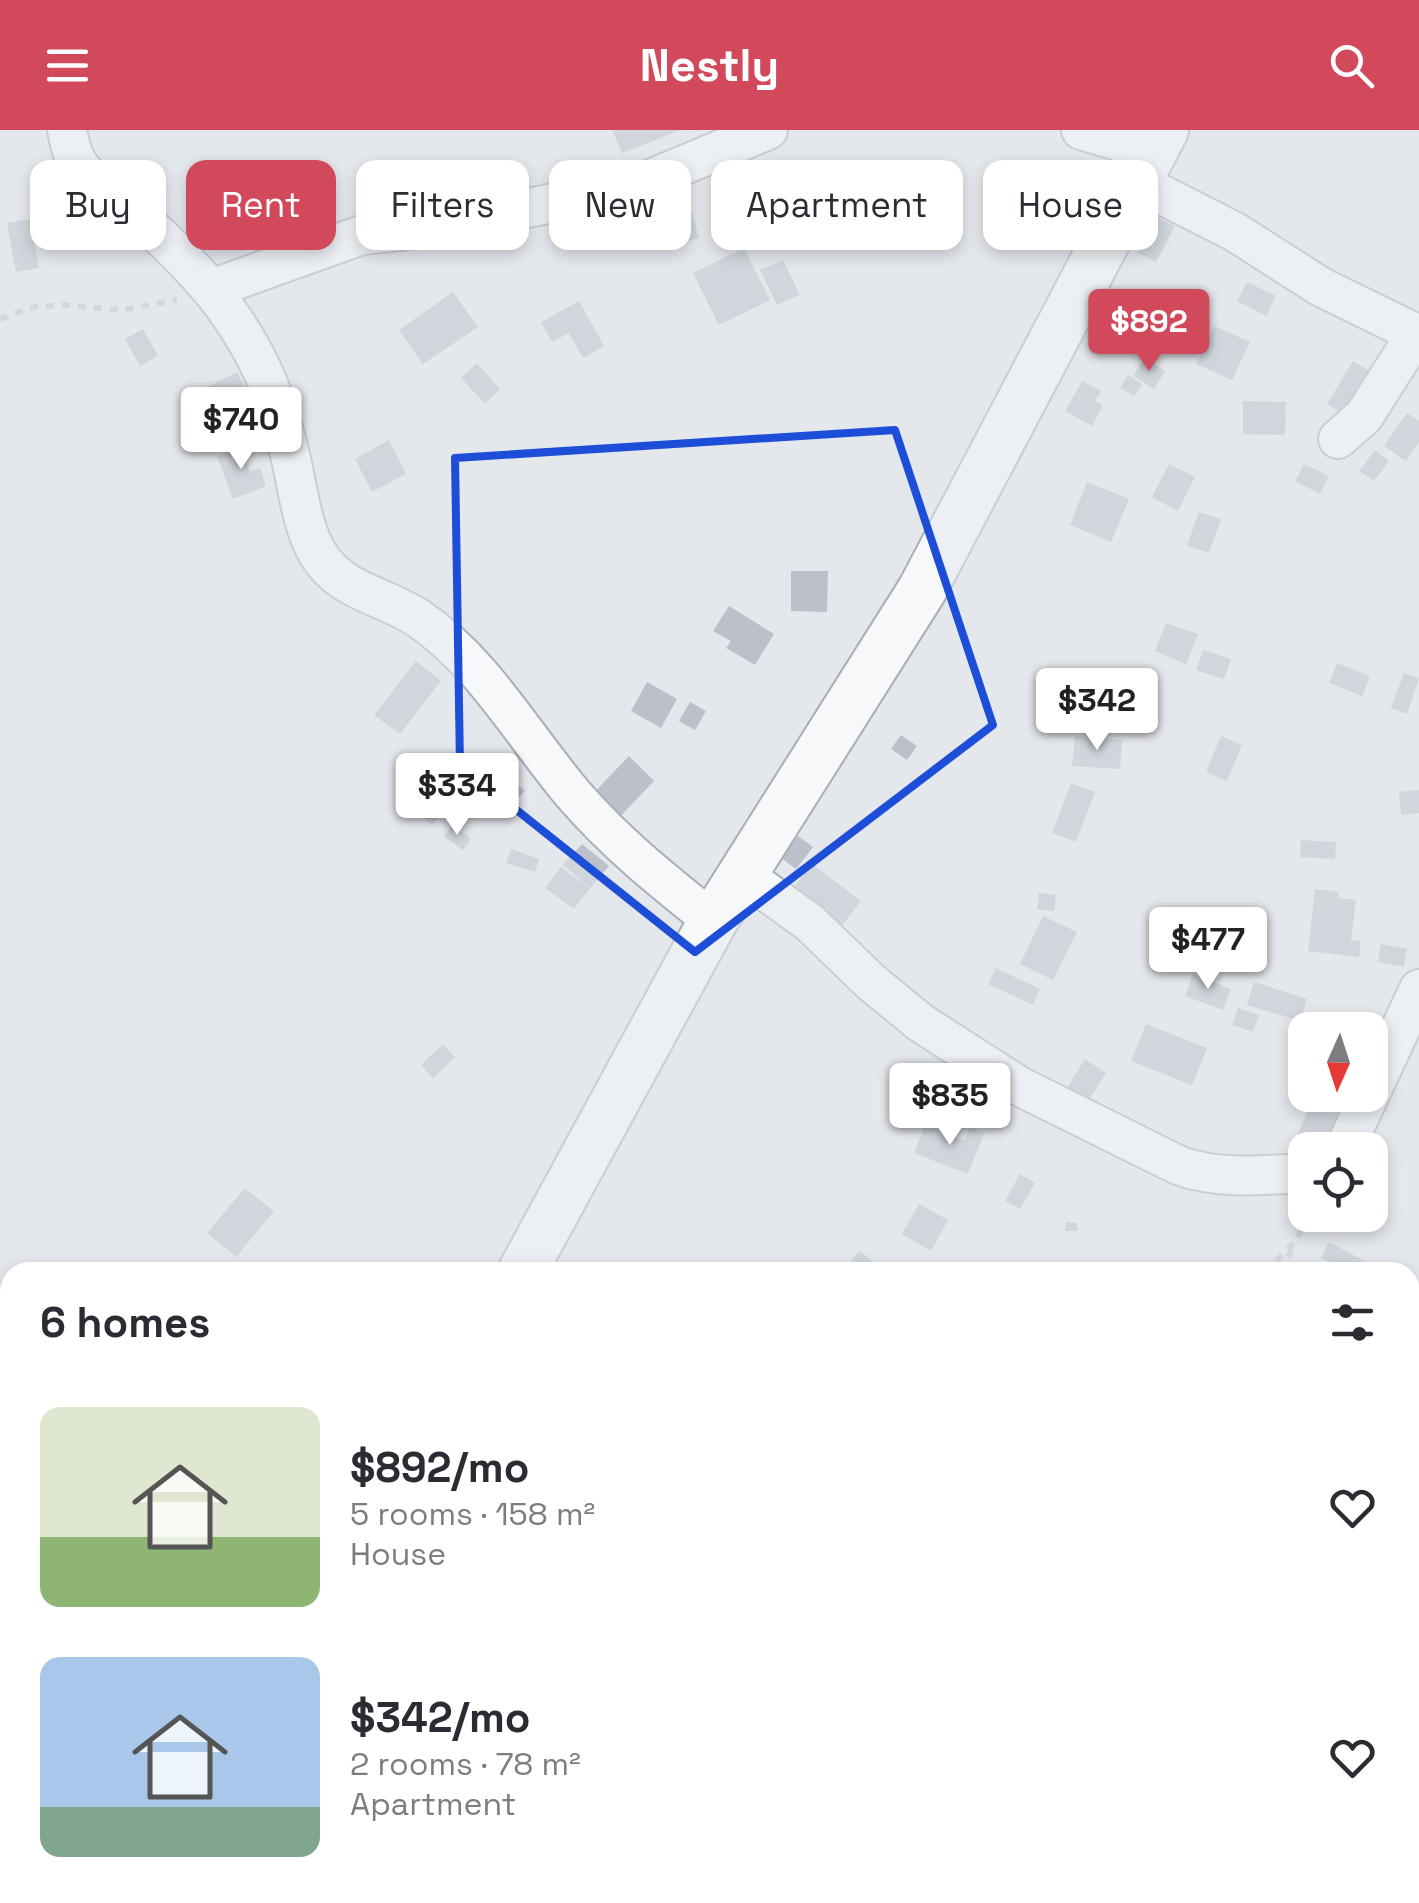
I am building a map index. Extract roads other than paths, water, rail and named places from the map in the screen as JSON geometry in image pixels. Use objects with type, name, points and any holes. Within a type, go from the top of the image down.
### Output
[{"type":"street","points":[[66,130],[76,161],[86,174],[125,205],[211,289],[250,340],[268,380],[314,549],[328,570],[356,590],[416,617],[456,650],[504,704],[574,795],[640,864],[713,920]]},
{"type":"street","points":[[211,289],[362,236],[435,228],[611,191],[648,180],[768,130]]},
{"type":"street","points":[[1081,130],[1150,154],[1235,232],[1322,287],[1418,335],[1364,416],[1338,439]]},
{"type":"street","points":[[527,1262],[713,920],[922,590],[1150,154]]},
{"type":"street","points":[[742,874],[810,923],[920,1023],[1019,1086],[1180,1166],[1234,1177],[1288,1174]]},
{"type":"street","points":[[1352,1132],[1419,988]]}]
